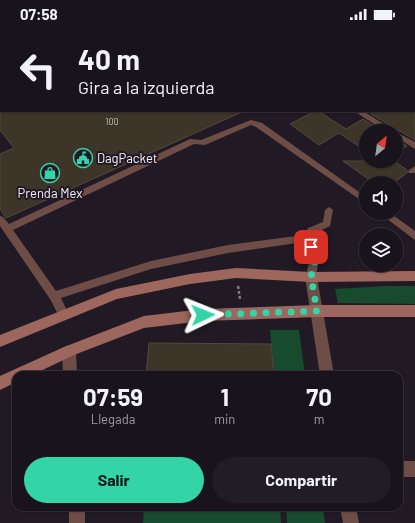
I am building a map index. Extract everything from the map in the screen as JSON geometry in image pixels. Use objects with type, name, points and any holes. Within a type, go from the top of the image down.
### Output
[{"type":"main road","points":[[0,341],[116,294],[190,279],[236,273],[311,277],[415,276]]},
{"type":"main road","points":[[25,371],[69,351],[144,322],[203,315],[317,311],[415,311]]},
{"type":"main road","points":[[0,383],[12,377]]},
{"type":"street","points":[[311,277],[326,371]]},
{"type":"street","points":[[69,351],[70,371]]},
{"type":"street","points":[[403,469],[415,469]]},
{"type":"street","points":[[77,511],[78,523]]},
{"type":"street","points":[[349,511],[351,523]]},
{"type":"lane","points":[[360,112],[379,124]]},
{"type":"lane","points":[[7,229],[193,141],[202,143],[251,122],[259,125],[359,196]]},
{"type":"lane","points":[[403,138],[415,146]]},
{"type":"lane","points":[[307,238],[311,231],[327,224],[329,210]]},
{"type":"lane","points":[[0,219],[54,296],[64,316]]},
{"type":"lane","points":[[393,220],[415,236]]},
{"type":"lane","points":[[54,296],[151,264],[228,249],[307,238]]},
{"type":"lane","points":[[307,238],[316,256],[311,277]]},
{"type":"path","points":[[238,284],[240,299]]},
{"type":"green space","points":[[415,286],[415,304],[338,303],[335,289]]},
{"type":"green space","points":[[270,330],[299,330],[304,371],[274,371]]},
{"type":"green space","points":[[144,511],[280,511],[281,523],[143,523]]},
{"type":"green space","points":[[286,511],[324,511],[325,523],[287,523]]},
{"type":"building","points":[[0,112],[242,112],[6,218],[0,209],[0,154],[14,148],[0,130]]},
{"type":"building","points":[[313,112],[320,112],[346,129],[363,119],[371,124],[359,124],[359,146],[339,133],[319,145],[290,124]]},
{"type":"building","points":[[375,112],[415,112],[415,140],[403,133],[403,124],[388,124],[371,114]]},
{"type":"building","points":[[403,143],[407,146],[403,149]]},
{"type":"building","points":[[343,161],[359,161],[359,168],[403,167],[407,170],[407,173],[403,176],[364,176]]},
{"type":"building","points":[[149,343],[271,344],[274,371],[146,371]]},
{"type":"place","name":"DagPacket","points":[[83,158]]},
{"type":"place","name":"Prenda Mex","points":[[50,173]]},
{"type":"route","points":[[203,315],[317,311],[311,277],[316,256],[311,247]]}]
